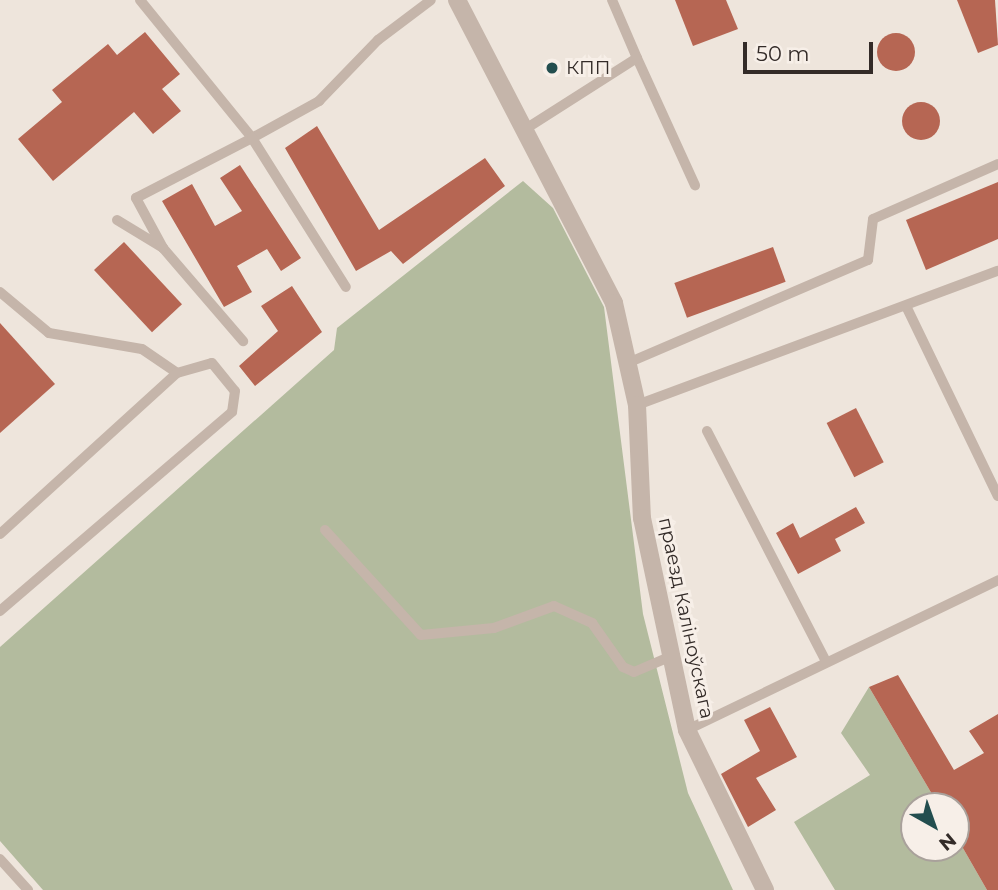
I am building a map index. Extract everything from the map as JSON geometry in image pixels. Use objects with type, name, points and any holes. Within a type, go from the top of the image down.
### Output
[{"type":"street","name":"праезд Каліноўскага","points":[[457,0],[527,128],[614,303],[630,362],[637,405],[642,518],[669,657],[687,730],[765,890]]},
{"type":"lane","points":[[140,0],[252,138],[346,287]]},
{"type":"lane","points":[[243,341],[163,248],[136,198],[319,101],[377,40],[431,0]]},
{"type":"lane","points":[[612,0],[695,185]]},
{"type":"lane","points":[[527,128],[637,58]]},
{"type":"lane","points":[[630,362],[868,260],[873,219],[998,164]]},
{"type":"lane","points":[[117,220],[163,248]]},
{"type":"lane","points":[[637,405],[998,271]]},
{"type":"lane","points":[[0,292],[49,334],[142,349],[177,373]]},
{"type":"lane","points":[[906,306],[998,496]]},
{"type":"lane","points":[[0,534],[177,373],[212,363],[235,391],[232,412],[0,611]]},
{"type":"lane","points":[[707,430],[826,662]]},
{"type":"lane","points":[[325,530],[421,635],[494,628],[554,606],[592,623],[623,667],[634,672],[669,657]]},
{"type":"lane","points":[[687,730],[998,580]]},
{"type":"lane","points":[[0,859],[28,890]]},
{"type":"green space","points":[[523,181],[553,208],[604,307],[643,614],[688,793],[733,890],[43,890],[0,841],[0,647],[334,350],[337,328]]},
{"type":"green space","points":[[869,687],[931,792],[900,792],[900,862],[970,860],[987,890],[835,890],[794,822],[870,775],[841,733]]},
{"type":"building","points":[[675,0],[726,0],[738,29],[693,46]]},
{"type":"building","points":[[957,0],[995,0],[998,45],[978,53]]},
{"type":"building","points":[[145,32],[180,74],[162,89],[181,111],[153,134],[134,112],[53,181],[18,139],[62,102],[52,90],[108,44],[117,55]]},
{"type":"building","points":[[896,33],[910,38],[915,52],[910,66],[896,71],[882,66],[877,52],[882,38]]},
{"type":"building","points":[[921,102],[935,107],[940,121],[935,135],[921,140],[907,135],[902,121],[907,107]]},
{"type":"building","points":[[317,126],[379,230],[485,158],[505,186],[403,264],[391,251],[356,271],[285,148]]},
{"type":"building","points":[[240,165],[301,258],[281,271],[267,249],[237,266],[252,292],[224,307],[162,201],[192,184],[215,226],[242,211],[220,178]]},
{"type":"building","points":[[998,182],[998,239],[926,270],[906,220]]},
{"type":"building","points":[[124,242],[182,304],[152,332],[94,270]]},
{"type":"building","points":[[773,247],[786,282],[687,318],[674,283]]},
{"type":"building","points":[[292,286],[322,332],[255,386],[239,366],[278,331],[261,306]]},
{"type":"building","points":[[0,323],[55,384],[0,433]]},
{"type":"building","points":[[856,408],[884,462],[854,477],[827,423]]},
{"type":"building","points":[[856,507],[865,523],[835,539],[841,551],[798,574],[776,533],[793,523],[800,538]]},
{"type":"building","points":[[898,675],[954,770],[984,753],[969,731],[998,714],[998,890],[987,890],[970,860],[970,792],[931,792],[869,687]]},
{"type":"building","points":[[770,707],[797,757],[756,778],[776,810],[748,827],[721,774],[760,751],[744,720]]},
{"type":"place","name":"КПП","points":[[552,68]]}]
